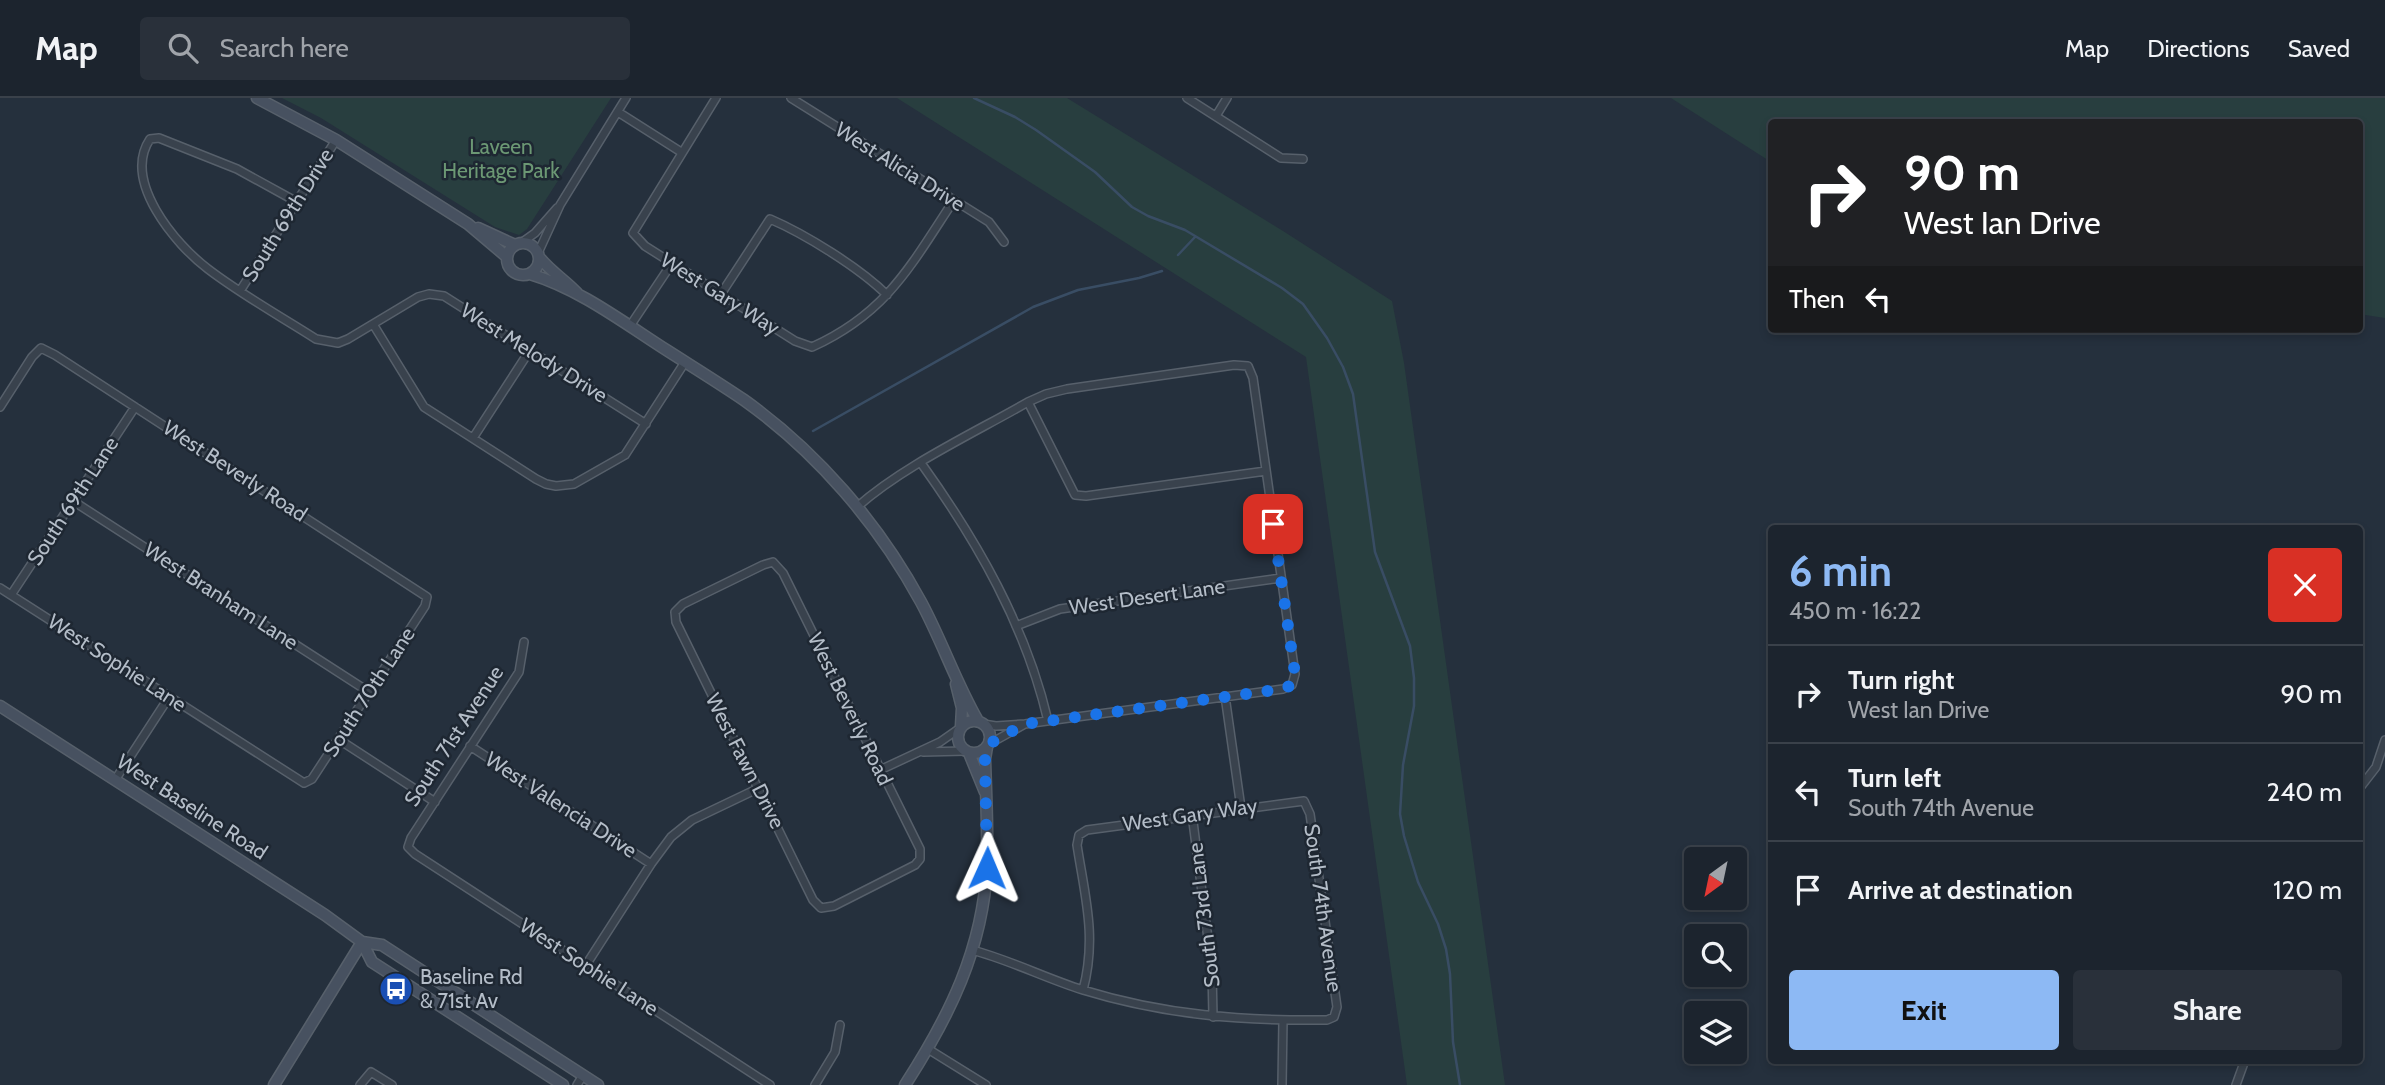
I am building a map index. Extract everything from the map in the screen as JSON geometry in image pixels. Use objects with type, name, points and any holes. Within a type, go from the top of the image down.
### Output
[{"type":"street","points":[[257,98],[336,140],[468,224],[507,257],[514,272],[519,275],[530,274],[578,294],[744,400],[784,432],[828,474],[857,507],[895,559],[921,602],[955,677],[990,733],[985,793],[987,868],[982,908],[972,950],[960,986],[940,1029],[905,1085]]},
{"type":"street","points":[[530,274],[538,267],[539,255],[560,205],[626,98]]},
{"type":"street","points":[[618,112],[681,152],[716,98]]},
{"type":"street","name":"West Alicia Drive","points":[[791,98],[989,222],[1004,242]]},
{"type":"street","points":[[1187,98],[1281,158],[1303,159]]},
{"type":"street","points":[[1216,117],[1227,98]]},
{"type":"street","points":[[297,202],[237,169],[159,138],[150,139],[144,148],[141,166],[146,192],[177,239],[206,268],[316,339],[338,342],[373,324],[424,407],[546,484],[566,486],[580,481],[625,455],[685,362]]},
{"type":"street","name":"South 69th Drive","points":[[240,291],[336,140]]},
{"type":"street","name":"West Gary Way","points":[[681,152],[633,233],[645,246],[795,341],[812,347],[846,330],[887,295]]},
{"type":"street","points":[[721,294],[770,219],[873,281],[887,295],[902,279],[954,200]]},
{"type":"street","points":[[507,257],[518,244],[535,233],[560,205]]},
{"type":"street","points":[[468,224],[518,244],[531,245],[551,271],[578,294]]},
{"type":"street","points":[[630,326],[671,263]]},
{"type":"street","name":"West Melody Drive","points":[[373,324],[418,297],[429,294],[444,296],[646,424]]},
{"type":"street","name":"West Beverly Road","points":[[0,407],[32,357],[41,348],[427,597]]},
{"type":"street","points":[[473,438],[530,350]]},
{"type":"street","points":[[857,507],[885,484],[1028,401],[1046,394],[1097,384],[1234,365],[1248,366],[1253,378],[1295,674],[1292,685],[1283,689],[1025,724],[996,726],[969,721],[949,738],[880,770]]},
{"type":"street","points":[[1028,401],[1075,495],[1086,496],[1266,471]]},
{"type":"street","name":"South 69th Lane","points":[[11,595],[135,407]]},
{"type":"street","points":[[921,463],[957,514],[984,560],[1016,626],[1038,683],[1048,721]]},
{"type":"street","name":"West Branham Lane","points":[[73,501],[369,692]]},
{"type":"street","name":"West Beverly Road","points":[[773,562],[783,573],[920,849],[920,859],[915,865],[834,906],[821,908]]},
{"type":"street","name":"West Fawn Drive","points":[[773,562],[683,604],[674,612],[676,621],[813,900],[821,908]]},
{"type":"street","name":"West Desert Lane","points":[[1016,626],[1060,609],[1281,578]]},
{"type":"street","name":"West Sophie Lane","points":[[0,588],[304,783]]},
{"type":"street","name":"South 70th Lane","points":[[304,783],[312,779],[425,606],[427,597]]},
{"type":"street","name":"South 71st Avenue","points":[[408,847],[411,838],[519,672],[524,642]]},
{"type":"street","points":[[955,677],[962,708],[961,727],[957,738],[961,748],[967,752],[985,793]]},
{"type":"street","points":[[1225,696],[1241,808]]},
{"type":"street","points":[[115,780],[169,697]]},
{"type":"street","name":"West Baseline Road","points":[[0,706],[326,915],[362,942],[372,962],[563,1085]]},
{"type":"street","points":[[922,752],[979,753],[1025,724]]},
{"type":"street","points":[[338,739],[435,802]]},
{"type":"street","points":[[2363,784],[2376,767],[2385,740]]},
{"type":"street","name":"West Valencia Drive","points":[[471,746],[651,864]]},
{"type":"street","points":[[586,965],[665,844],[692,820],[759,788]]},
{"type":"street","name":"West Gary Way","points":[[1083,990],[1091,937],[1077,845],[1079,835],[1087,830],[1192,814],[1304,801]]},
{"type":"street","name":"South 74th Avenue","points":[[1283,1020],[1327,1020],[1334,1017],[1337,1007],[1310,814],[1304,801]]},
{"type":"street","name":"South 73rd Lane","points":[[1192,814],[1212,970],[1213,1017]]},
{"type":"street","name":"West Sophie Lane","points":[[408,847],[771,1085]]},
{"type":"street","points":[[274,1085],[362,942]]},
{"type":"street","name":"West Baseline Road","points":[[362,942],[382,945],[598,1085]]},
{"type":"street","points":[[972,950],[1083,990],[1151,1007],[1213,1017],[1283,1020],[1282,1085]]},
{"type":"street","points":[[815,1085],[835,1052],[840,1025]]},
{"type":"street","points":[[928,1049],[986,1085]]},
{"type":"street","points":[[2236,1085],[2244,1064]]},
{"type":"street","points":[[360,1085],[371,1072],[392,1085]]},
{"type":"street","points":[[577,1085],[583,1075]]},
{"type":"green space","name":"Laveen Heritage Park","points":[[282,98],[611,98],[527,229],[519,235],[495,227],[321,118]]},
{"type":"green space","points":[[897,98],[1067,98],[1392,301],[1404,363],[1505,1085],[1407,1085],[1306,357]]},
{"type":"green space","points":[[1671,98],[2385,98],[2385,318],[2363,315],[2363,119],[1768,119],[1768,160]]},
{"type":"waterway","points":[[974,98],[1036,130],[1095,172],[1132,207],[1185,230],[1282,288],[1303,304],[1343,367],[1353,394],[1375,552],[1410,646],[1414,706],[1403,765],[1400,814],[1418,882],[1438,924],[1446,949],[1450,974],[1453,1042],[1460,1085]]},
{"type":"waterway","points":[[1178,255],[1195,237]]},
{"type":"waterway","points":[[813,431],[1033,307],[1078,290],[1162,271]]},
{"type":"place","name":"Baseline Rd & 71st Av","points":[[396,989]]},
{"type":"route","points":[[987,868],[985,759],[989,744],[1002,736],[1025,724],[1283,689],[1292,685],[1295,674],[1273,524]]}]
